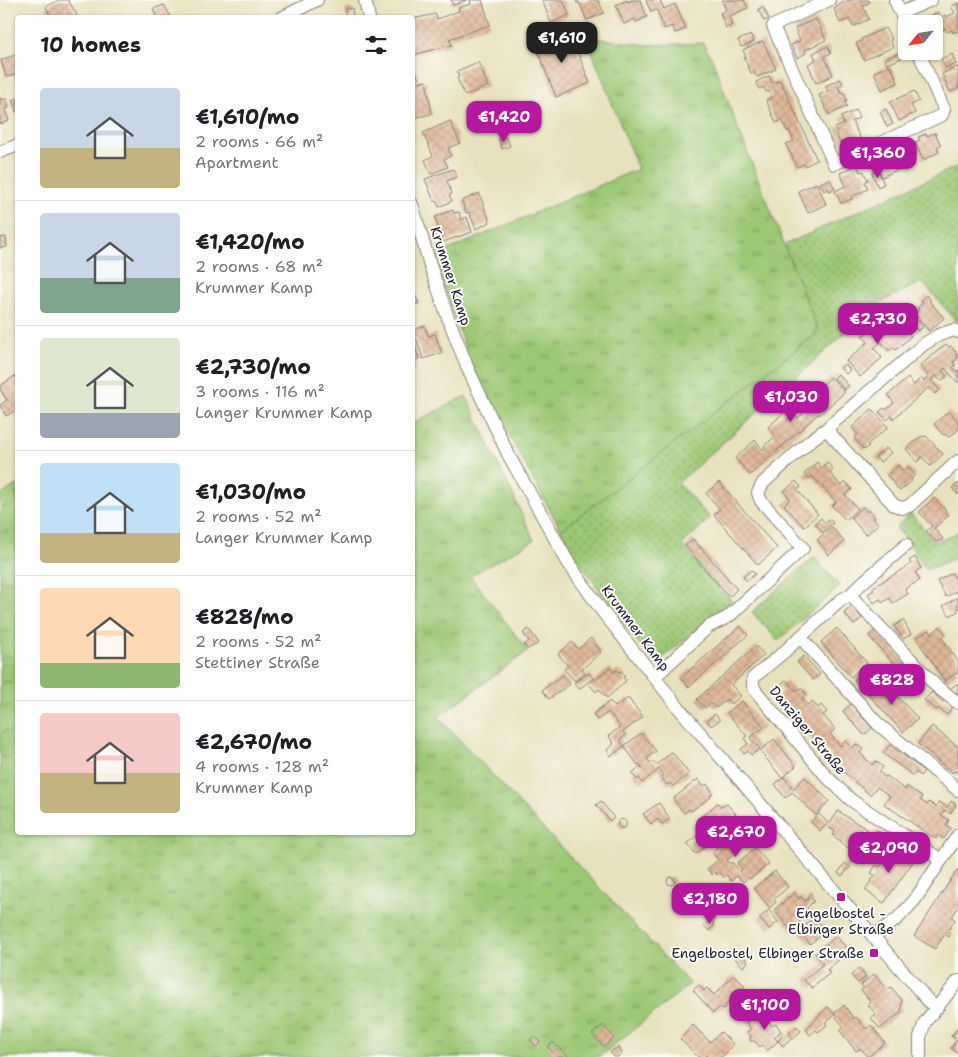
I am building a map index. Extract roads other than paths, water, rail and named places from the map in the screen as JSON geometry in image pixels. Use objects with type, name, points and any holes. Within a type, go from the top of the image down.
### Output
[{"type":"street","points":[[287,15],[316,0]]},
{"type":"street","points":[[365,0],[368,15]]},
{"type":"street","points":[[829,0],[772,26],[834,164],[942,115],[944,109],[922,60]]},
{"type":"street","points":[[895,0],[902,15]]},
{"type":"street","points":[[910,15],[931,0]]},
{"type":"street","points":[[0,152],[15,146]]},
{"type":"street","name":"Krummer Kamp","points":[[415,214],[446,315],[468,369],[508,454],[570,564],[602,611],[654,677],[873,937],[936,1008]]},
{"type":"street","points":[[654,677],[708,627],[728,617],[803,548],[761,501],[758,493],[763,483],[924,344],[939,335],[954,330],[958,332]]},
{"type":"street","points":[[826,429],[894,505],[902,508],[909,506],[958,461]]},
{"type":"street","name":"Danziger Straße","points":[[906,545],[753,678],[753,685],[755,690],[837,788],[851,800],[941,860]]},
{"type":"street","points":[[850,595],[936,686],[958,703]]},
{"type":"street","points":[[800,637],[878,724],[958,790]]},
{"type":"street","points":[[873,937],[897,919],[914,901],[958,835]]},
{"type":"street","points":[[919,1057],[920,1037],[925,1022],[958,981]]},
{"type":"place","name":"Engelbostel - Elbinger Straße","points":[[841,897]]},
{"type":"place","name":"Engelbostel, Elbinger Straße","points":[[874,953]]}]
